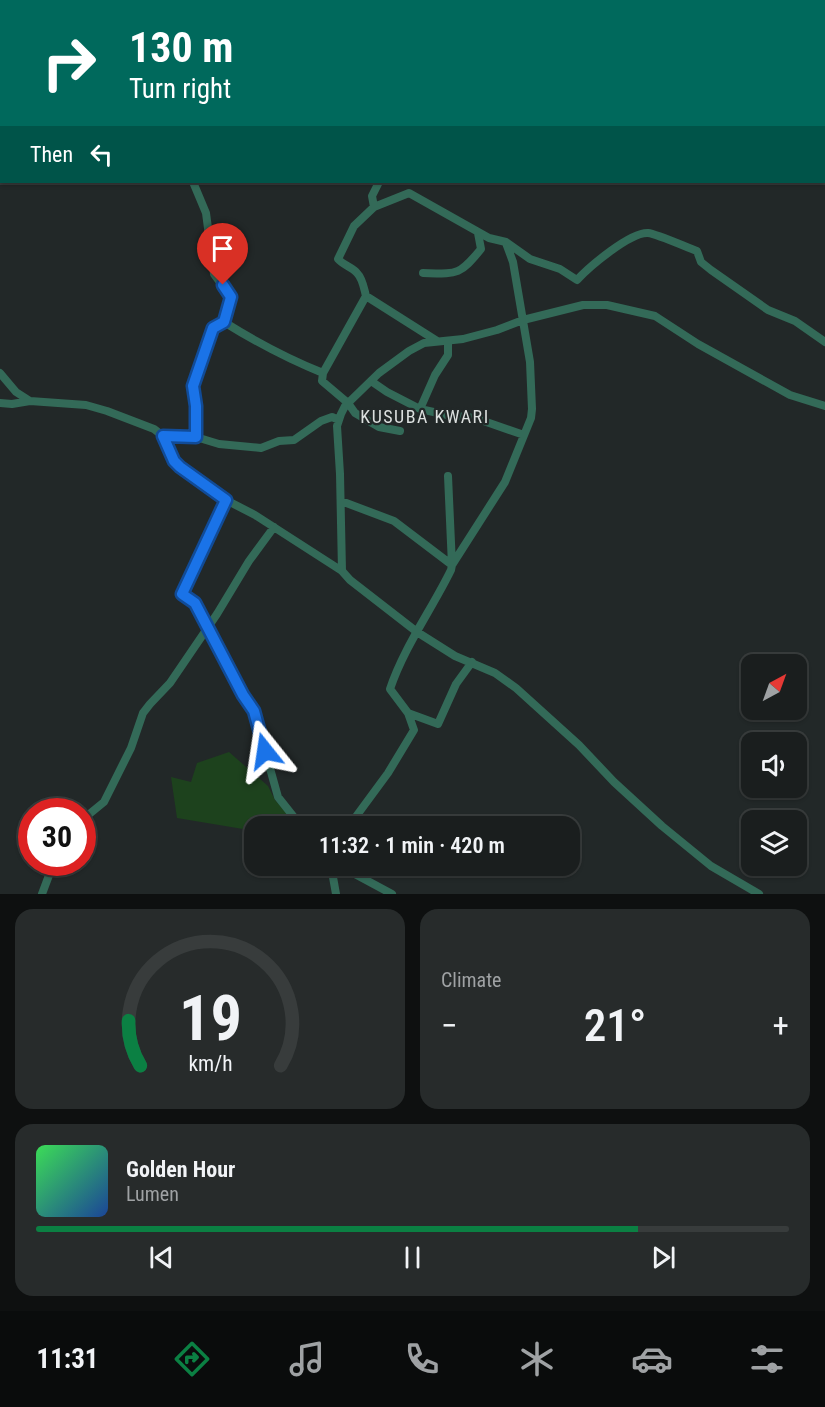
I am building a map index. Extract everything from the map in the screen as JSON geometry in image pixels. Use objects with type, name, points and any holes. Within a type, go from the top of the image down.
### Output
[{"type":"street","points":[[193,183],[206,213],[214,274],[231,297],[224,322],[213,328],[193,386],[196,406],[196,437]]},
{"type":"street","points":[[375,207],[372,196],[378,183]]},
{"type":"street","points":[[437,341],[366,296],[357,272],[338,259],[354,226],[375,207],[409,193],[478,233],[506,242],[530,259],[560,269],[577,280],[626,239],[648,233],[697,250],[701,262],[711,270],[768,310],[795,321],[825,342]]},
{"type":"street","points":[[423,273],[455,274],[467,266],[482,249],[478,233]]},
{"type":"street","points":[[452,565],[505,482],[531,418],[533,400],[530,363],[513,262],[506,242]]},
{"type":"street","points":[[366,296],[323,372],[322,381],[355,412],[379,427],[400,431]]},
{"type":"street","points":[[342,571],[337,426],[339,420],[348,403],[371,381],[417,346],[437,341],[448,342],[497,330],[523,320],[583,305],[607,305],[655,316],[698,344],[790,395],[825,406]]},
{"type":"street","points":[[224,322],[286,357],[323,372]]},
{"type":"street","points":[[420,409],[435,375],[448,355],[448,342]]},
{"type":"street","points":[[0,373],[16,392],[30,401]]},
{"type":"street","points":[[371,381],[420,409],[447,416],[475,418],[524,435]]},
{"type":"street","points":[[0,403],[30,401],[86,405],[154,429],[163,436],[174,461],[180,467],[226,500],[274,527],[342,571],[350,580],[417,632],[455,656],[495,673],[516,688],[556,723],[614,782],[662,826],[711,866],[759,894]]},
{"type":"street","points":[[163,436],[196,437],[219,444],[261,448],[279,441],[294,440],[321,421],[332,417],[339,420]]},
{"type":"street","points":[[356,816],[388,773],[414,730],[408,713],[390,689],[417,632],[436,602],[451,570],[448,476]]},
{"type":"street","points":[[226,500],[182,594],[195,603],[243,695],[254,711],[278,797],[293,816]]},
{"type":"street","points":[[341,501],[394,521],[452,565]]},
{"type":"street","points":[[96,809],[104,802],[131,748],[143,713],[170,683],[208,628],[249,561],[274,527]]},
{"type":"street","points":[[408,713],[438,724],[456,684],[472,662]]},
{"type":"street","points":[[42,894],[49,876]]},
{"type":"street","points":[[333,876],[336,894]]},
{"type":"street","points":[[359,876],[392,894]]},
{"type":"green space","points":[[229,752],[268,786],[275,800],[289,816],[244,816],[244,829],[177,818],[171,777],[191,782],[197,763]]},
{"type":"district","name":"KUSUBA KWARI","points":[[425,416]]},
{"type":"route","points":[[223,285],[231,297],[224,322],[213,328],[193,386],[196,406],[196,437],[163,436],[174,461],[226,500],[182,594],[195,603],[218,650],[254,711],[265,751]]}]
